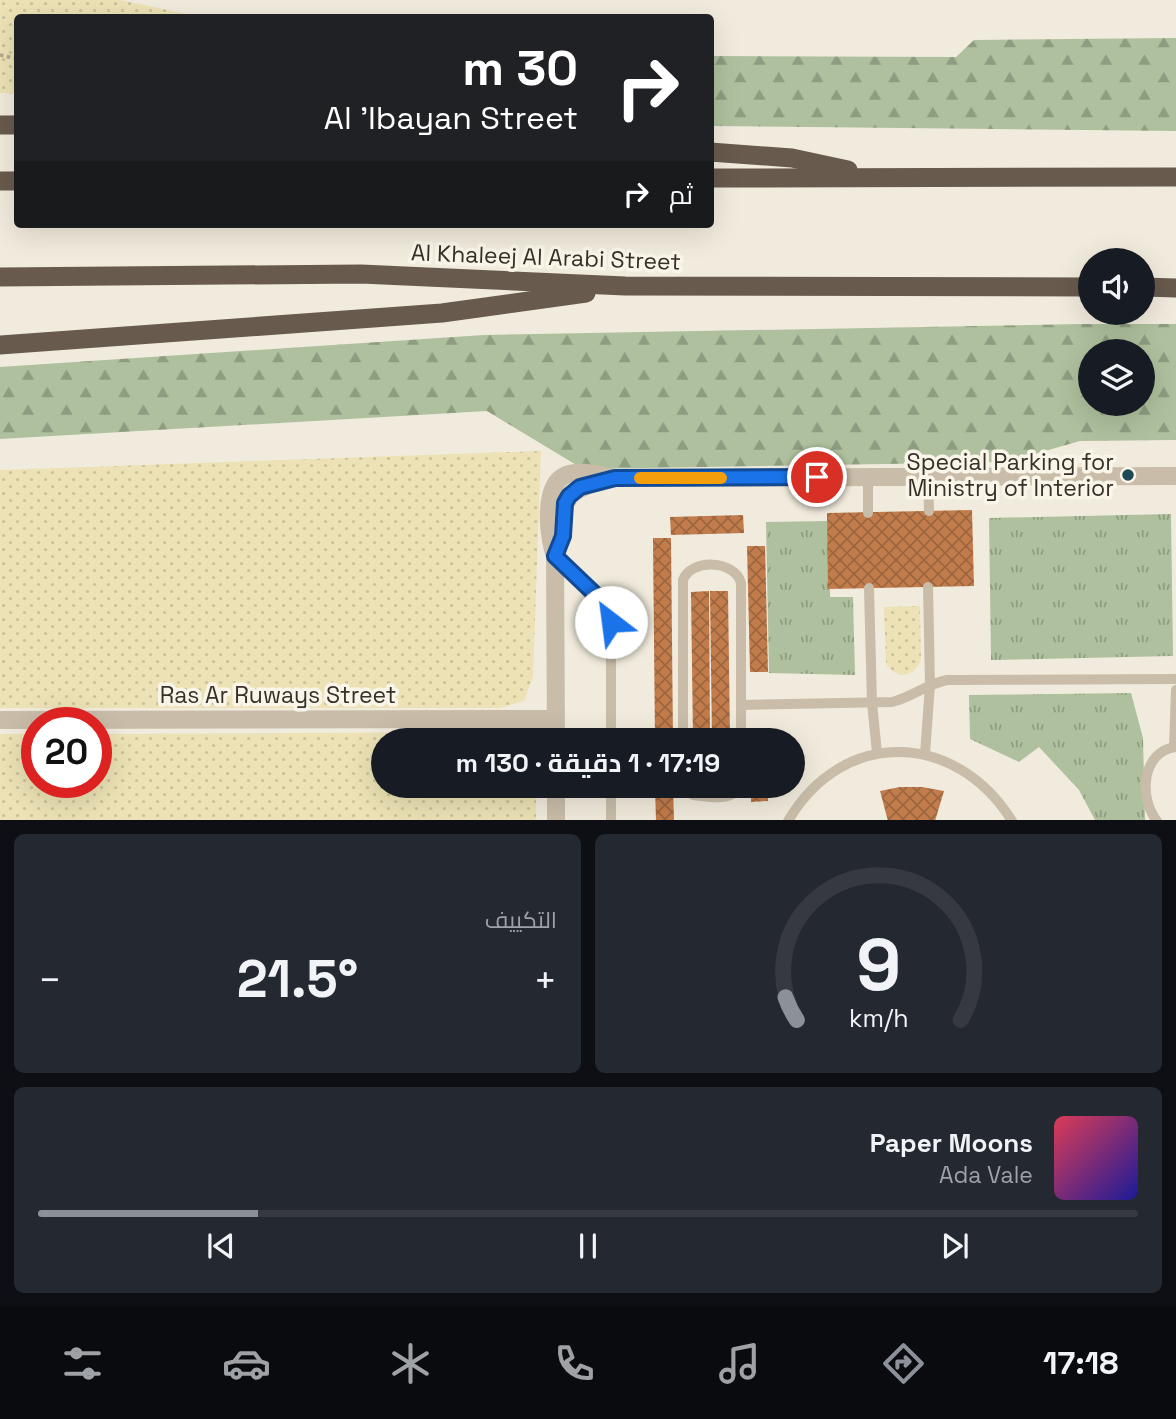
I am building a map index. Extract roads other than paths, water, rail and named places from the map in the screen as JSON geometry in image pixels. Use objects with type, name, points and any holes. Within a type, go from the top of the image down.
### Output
[{"type":"highway","points":[[714,152],[792,158],[873,177]]},
{"type":"highway","points":[[714,178],[1176,177]]},
{"type":"highway","name":"Al Khaleej Al Arabi Street","points":[[0,276],[361,274],[625,286],[1078,287]]},
{"type":"highway","points":[[0,345],[442,313],[625,286]]},
{"type":"highway","points":[[1155,287],[1176,288]]},
{"type":"street","points":[[555,728],[555,556],[563,536],[565,503],[580,487],[615,478],[1176,476]]},
{"type":"street","name":"Ras Ar Ruways Street","points":[[0,720],[555,719]]},
{"type":"street","points":[[556,798],[556,820]]},
{"type":"lane","points":[[868,477],[868,513]]},
{"type":"lane","points":[[928,477],[929,511]]},
{"type":"lane","points":[[555,556],[600,599],[609,614],[611,728]]},
{"type":"lane","points":[[683,728],[683,580],[685,573],[697,565],[727,567],[739,576],[741,728]]},
{"type":"lane","points":[[925,754],[930,685],[929,587]]},
{"type":"lane","points":[[869,588],[872,703],[877,753]]},
{"type":"lane","points":[[742,705],[872,703],[901,699],[947,680],[1176,680]]},
{"type":"lane","points":[[1156,820],[1147,804],[1147,773],[1156,755],[1175,747],[1176,690]]},
{"type":"lane","points":[[789,820],[810,791],[851,762],[877,753],[910,751],[925,754],[970,776],[990,793],[1011,820]]},
{"type":"lane","points":[[611,798],[611,820]]},
{"type":"place","name":"Special Parking for Ministry of Interior","points":[[1128,475]]}]
